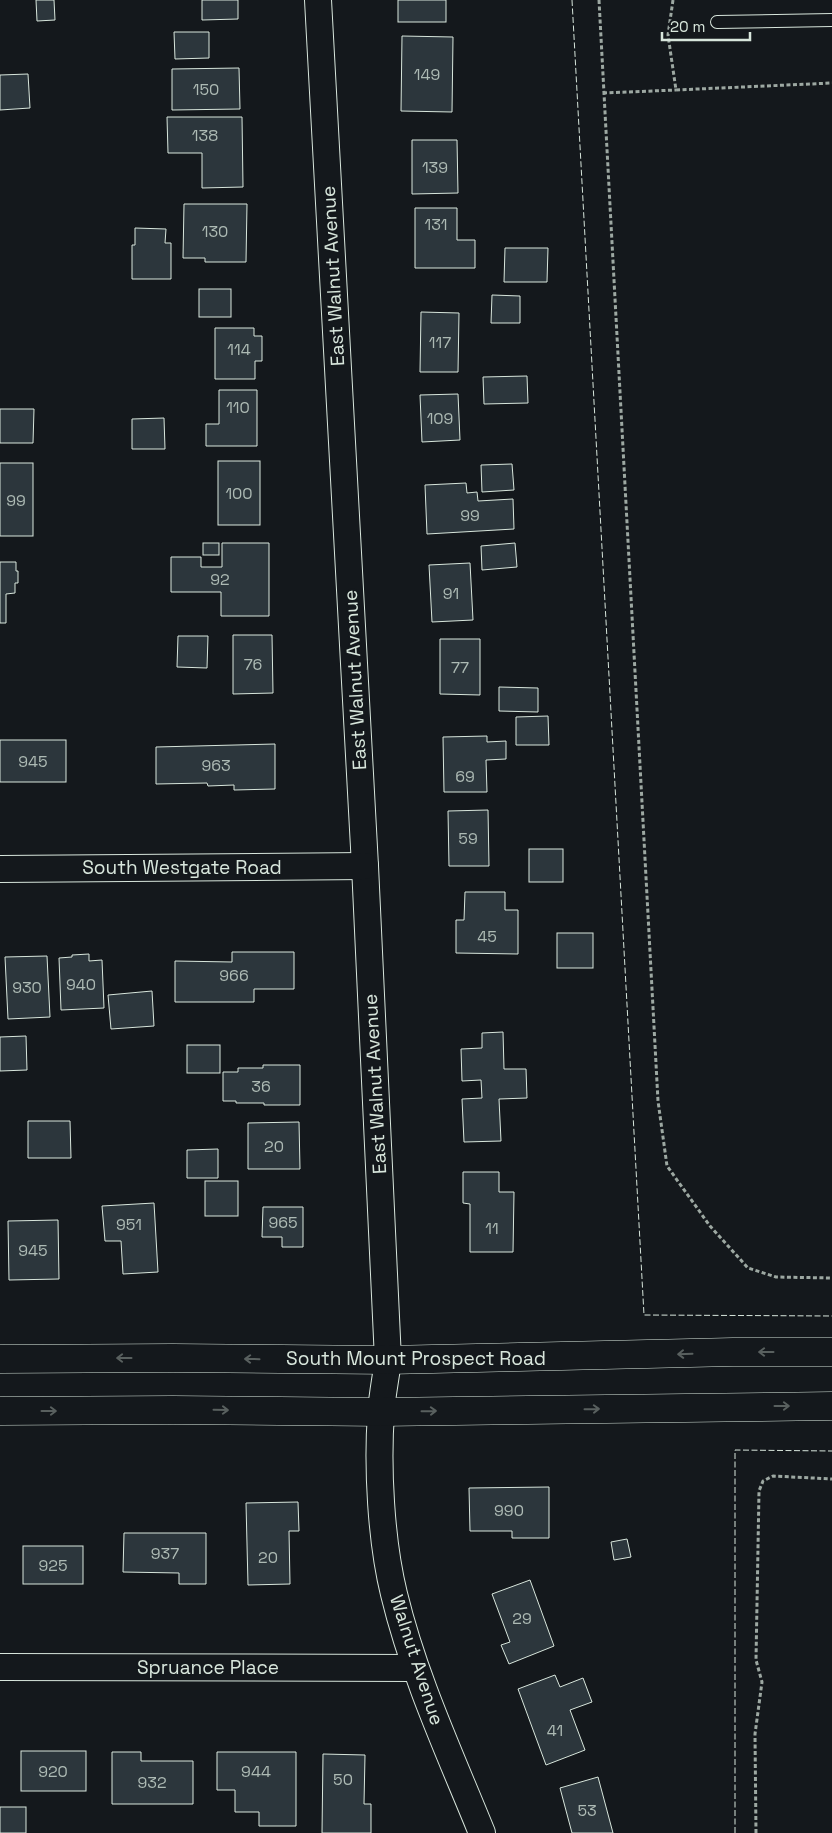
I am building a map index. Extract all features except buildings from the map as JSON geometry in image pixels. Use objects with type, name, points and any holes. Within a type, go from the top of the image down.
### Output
[{"type":"main road","name":"South Mount Prospect Road","points":[[0,1359],[388,1360],[734,1352],[832,1352]]},
{"type":"main road","points":[[0,1411],[381,1412],[832,1406]]},
{"type":"street","name":"East Walnut Avenue","points":[[318,0],[365,866],[388,1360]]},
{"type":"street","name":"South Westgate Road","points":[[0,869],[365,866]]},
{"type":"street","name":"Walnut Avenue","points":[[388,1360],[381,1412],[381,1472],[384,1533],[394,1593],[415,1668],[482,1833]]},
{"type":"street","name":"Spruance Place","points":[[0,1667],[415,1668]]},
{"type":"lane","points":[[716,22],[832,20]]},
{"type":"path","points":[[599,0],[658,1101],[667,1166],[710,1226],[748,1268],[776,1277],[832,1278]]},
{"type":"path","points":[[673,0],[668,35],[676,90]]},
{"type":"path","points":[[603,92],[832,83]]},
{"type":"path","points":[[756,1833],[755,1734],[762,1682],[756,1660],[758,1491],[763,1481],[773,1476],[832,1479]]},
{"type":"fence","points":[[572,0],[644,1315],[832,1316]]},
{"type":"fence","points":[[735,1833],[735,1450],[832,1451]]}]
